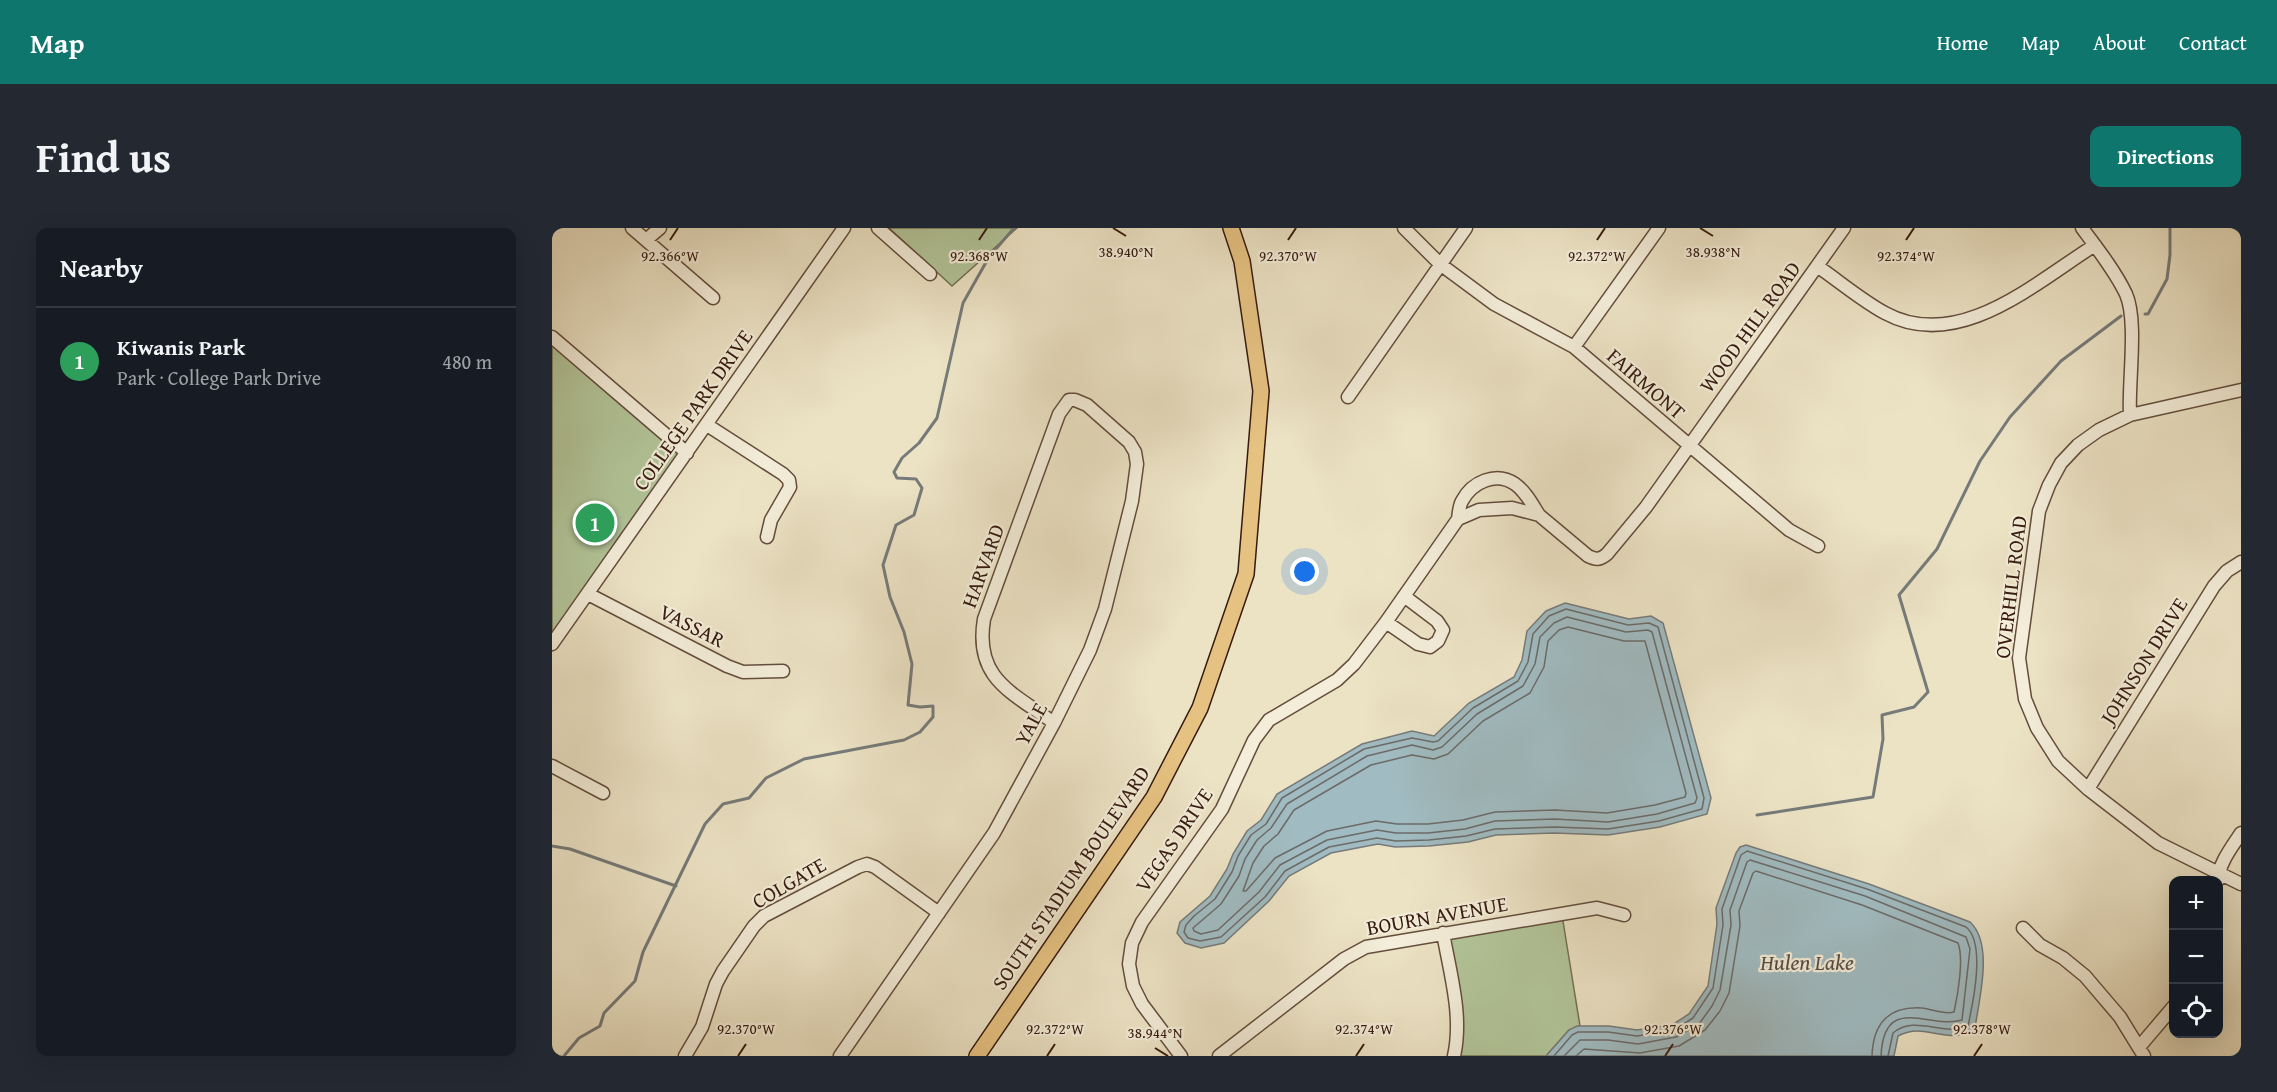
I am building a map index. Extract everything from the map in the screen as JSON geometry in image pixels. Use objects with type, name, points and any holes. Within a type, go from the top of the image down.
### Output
[{"type":"main road","name":"SOUTH STADIUM BOULEVARD","points":[[977,1056],[1154,797],[1200,708],[1246,574],[1261,391],[1242,261],[1231,228]]},
{"type":"street","points":[[632,228],[713,298]]},
{"type":"street","points":[[646,240],[660,228]]},
{"type":"street","name":"COLLEGE PARK DRIVE","points":[[552,644],[844,228]]},
{"type":"street","points":[[878,228],[930,274]]},
{"type":"street","name":"FAIRMONT","points":[[1404,228],[1440,264],[1494,304],[1574,347],[1789,530],[1818,546]]},
{"type":"street","points":[[1348,397],[1466,228]]},
{"type":"street","points":[[1574,347],[1659,228]]},
{"type":"street","name":"WOOD HILL ROAD","points":[[1539,515],[1588,556],[1595,560],[1607,554],[1646,507],[1844,228]]},
{"type":"street","points":[[2082,228],[2126,294],[2130,307],[2132,323],[2130,415]]},
{"type":"street","points":[[1817,266],[1885,313],[1909,322],[1930,326],[1952,324],[1974,318],[2008,301],[2095,245]]},
{"type":"street","points":[[552,337],[687,453]]},
{"type":"street","name":"OVERHILL ROAD","points":[[2216,876],[2158,843],[2088,789],[2058,761],[2037,728],[2025,699],[2019,658],[2039,511],[2061,463],[2078,445],[2099,430],[2130,415],[2241,390]]},
{"type":"street","name":"HARVARD","points":[[1054,723],[994,677],[987,666],[982,650],[981,635],[984,619],[1059,414],[1069,400]]},
{"type":"street","name":"YALE","points":[[840,1056],[994,833],[1054,723],[1090,650],[1106,609],[1132,501],[1137,464],[1135,452],[1129,442],[1087,405],[1069,400]]},
{"type":"street","points":[[707,425],[789,480],[790,487],[771,520],[767,537]]},
{"type":"street","name":"VEGAS DRIVE","points":[[1181,1056],[1142,1004],[1133,986],[1129,964],[1132,943],[1142,922],[1222,809],[1254,740],[1269,720],[1337,680],[1353,664],[1386,622],[1458,519],[1461,503],[1468,492],[1479,483],[1491,479],[1502,479],[1514,483],[1527,495],[1539,515]]},
{"type":"street","points":[[1458,519],[1479,510],[1512,508],[1539,515]]},
{"type":"street","name":"JOHNSON DRIVE","points":[[2088,789],[2214,586],[2227,571],[2241,562]]},
{"type":"street","name":"VASSAR","points":[[588,594],[727,666],[743,672],[783,671]]},
{"type":"street","points":[[1386,622],[1418,644],[1430,647],[1438,641],[1443,630],[1437,621],[1404,596]]},
{"type":"street","points":[[552,766],[603,793]]},
{"type":"street","points":[[2218,876],[2225,858],[2241,833]]},
{"type":"street","name":"COLGATE","points":[[685,1056],[702,1027],[713,991],[723,970],[754,926],[764,916],[867,864],[875,867],[939,913]]},
{"type":"street","name":"OVERHILL ROAD","points":[[2223,879],[2241,884]]},
{"type":"street","name":"BOURN AVENUE","points":[[1219,1056],[1344,959],[1366,947],[1597,908],[1624,915]]},
{"type":"street","points":[[2023,928],[2040,945],[2063,958],[2085,976],[2120,1017],[2142,1051],[2169,1013]]},
{"type":"street","points":[[1443,933],[1457,1020],[1454,1056]]},
{"type":"green space","points":[[889,228],[1017,228],[952,286]]},
{"type":"green space","points":[[552,337],[687,453],[552,644]]},
{"type":"green space","points":[[1562,915],[1580,1026],[1569,1030],[1546,1056],[1455,1056],[1444,934]]},
{"type":"water","points":[[1565,603],[1629,619],[1651,616],[1663,623],[1711,798],[1707,814],[1660,827],[1608,835],[1554,833],[1496,835],[1468,842],[1395,847],[1378,844],[1331,853],[1289,876],[1269,901],[1224,943],[1201,948],[1185,943],[1177,933],[1180,922],[1210,896],[1247,831],[1261,820],[1277,794],[1362,744],[1412,731],[1434,736],[1469,703],[1514,677],[1522,660],[1527,631],[1546,611]]},
{"type":"water","name":"Hulen Lake","points":[[1746,845],[1869,884],[1970,922],[1977,932],[1983,958],[1982,988],[1975,1028],[1962,1035],[1954,1036],[1924,1031],[1905,1033],[1898,1036],[1894,1056],[1546,1056],[1569,1030],[1577,1026],[1609,1026],[1637,1030],[1672,1025],[1689,1014],[1708,986],[1717,924],[1716,908],[1736,853],[1740,847]]},
{"type":"waterway","points":[[564,1056],[579,1038],[600,1026],[604,1013],[635,981],[643,952],[705,824],[723,804],[749,798],[766,778],[804,759],[904,740],[920,732],[933,717],[933,706],[908,705],[912,664],[904,632],[890,597],[883,565],[896,525],[914,515],[922,488],[916,479],[897,478],[894,472],[902,458],[919,443],[937,418],[963,303],[989,257],[1014,228]]},
{"type":"waterway","points":[[2145,314],[2148,314],[2167,279],[2170,228]]},
{"type":"waterway","points":[[1757,815],[1873,797],[1883,739],[1882,715],[1914,707],[1928,692],[1899,595],[1937,549],[1980,461],[2010,417],[2061,361],[2121,316]]},
{"type":"waterway","points":[[552,846],[570,849],[676,886]]},
{"type":"place","name":"Kiwanis Park","points":[[595,523]]}]
